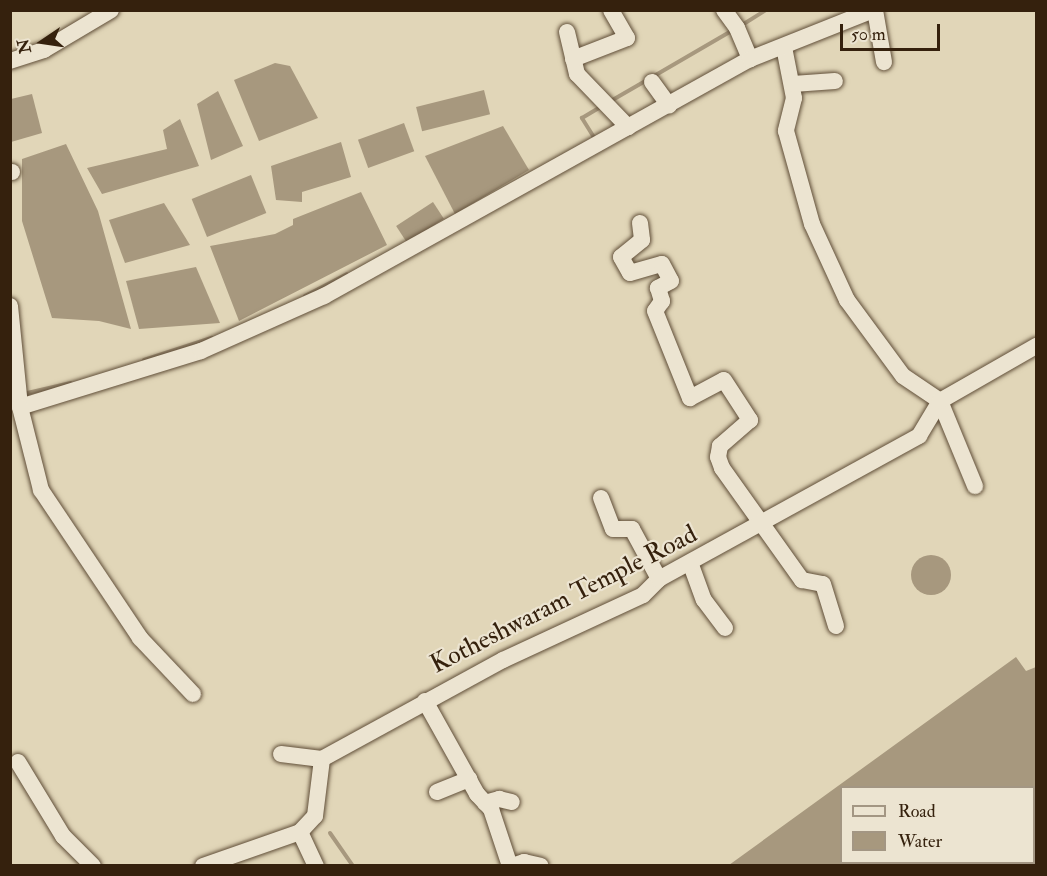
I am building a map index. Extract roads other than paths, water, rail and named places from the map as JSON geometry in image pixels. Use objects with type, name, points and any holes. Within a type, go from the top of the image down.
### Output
[{"type":"street","points":[[10,61],[44,50],[111,10]]},
{"type":"street","points":[[573,59],[627,38],[611,10]]},
{"type":"street","points":[[20,407],[201,351],[324,296],[750,59],[874,10],[884,62]]},
{"type":"street","points":[[724,11],[737,28],[750,59]]},
{"type":"street","points":[[567,32],[577,74],[628,128]]},
{"type":"street","points":[[784,47],[793,84],[786,131],[812,224],[847,300],[903,376],[940,401],[975,486]]},
{"type":"street","points":[[793,84],[835,81]]},
{"type":"street","points":[[652,82],[669,105]]},
{"type":"street","points":[[640,223],[642,240],[621,257],[630,273],[662,264],[671,281],[658,288],[662,301],[656,311],[690,398],[724,380],[750,420],[720,446],[718,457],[731,482],[802,580],[823,584],[836,626]]},
{"type":"street","points":[[10,306],[20,407],[40,490],[141,638],[193,693]]},
{"type":"street","name":"Kotheshwaram Temple Road","points":[[322,759],[425,701],[643,595],[660,579],[691,565],[919,436],[940,401],[1036,346]]},
{"type":"street","points":[[601,498],[613,529],[632,529],[660,579]]},
{"type":"street","points":[[691,565],[704,600],[725,628]]},
{"type":"street","points":[[425,701],[470,779],[491,809],[511,866],[541,866]]},
{"type":"street","points":[[203,866],[300,832],[315,816],[322,759],[281,754]]},
{"type":"street","points":[[18,762],[63,836],[93,866]]},
{"type":"street","points":[[437,792],[470,779]]},
{"type":"street","points":[[485,803],[499,799],[512,801]]},
{"type":"street","points":[[300,832],[316,866]]},
{"type":"water","points":[[275,63],[290,66],[318,118],[259,141],[234,80]]},
{"type":"water","points":[[484,90],[490,114],[422,131],[416,107]]},
{"type":"water","points":[[218,91],[243,146],[211,160],[197,104]]},
{"type":"water","points":[[32,94],[42,133],[11,142],[11,99]]},
{"type":"water","points":[[180,119],[199,166],[102,194],[87,168],[167,149],[163,130]]},
{"type":"water","points":[[404,123],[414,151],[368,168],[358,140]]},
{"type":"water","points":[[503,126],[529,170],[455,214],[425,156]]},
{"type":"water","points":[[341,142],[351,177],[302,192],[302,202],[276,200],[271,166]]},
{"type":"water","points":[[66,144],[98,211],[131,329],[99,321],[52,318],[22,221],[22,159]]},
{"type":"water","points":[[251,175],[266,213],[207,237],[192,199]]},
{"type":"water","points":[[361,192],[387,245],[239,321],[210,246],[275,234],[293,225],[293,219]]},
{"type":"water","points":[[433,202],[444,219],[407,243],[396,226]]},
{"type":"water","points":[[164,203],[190,245],[125,263],[109,220]]},
{"type":"water","points":[[196,267],[220,323],[139,329],[126,281]]},
{"type":"water","points":[[931,555],[939,556],[945,561],[950,567],[950,583],[945,589],[939,594],[931,595],[923,594],[917,589],[912,583],[911,575],[912,567],[917,561],[923,556]]},
{"type":"water","points":[[1016,657],[1026,671],[1036,667],[1036,865],[729,865]]},
{"type":"waterway","points":[[742,25],[766,10]]},
{"type":"waterway","points":[[654,76],[733,30]]},
{"type":"waterway","points":[[609,102],[647,80]]},
{"type":"waterway","points":[[595,139],[582,118],[600,107]]},
{"type":"waterway","points":[[305,296],[347,274]]},
{"type":"waterway","points":[[144,360],[211,338]]},
{"type":"waterway","points":[[23,394],[71,383]]},
{"type":"waterway","points":[[330,833],[353,866]]}]
